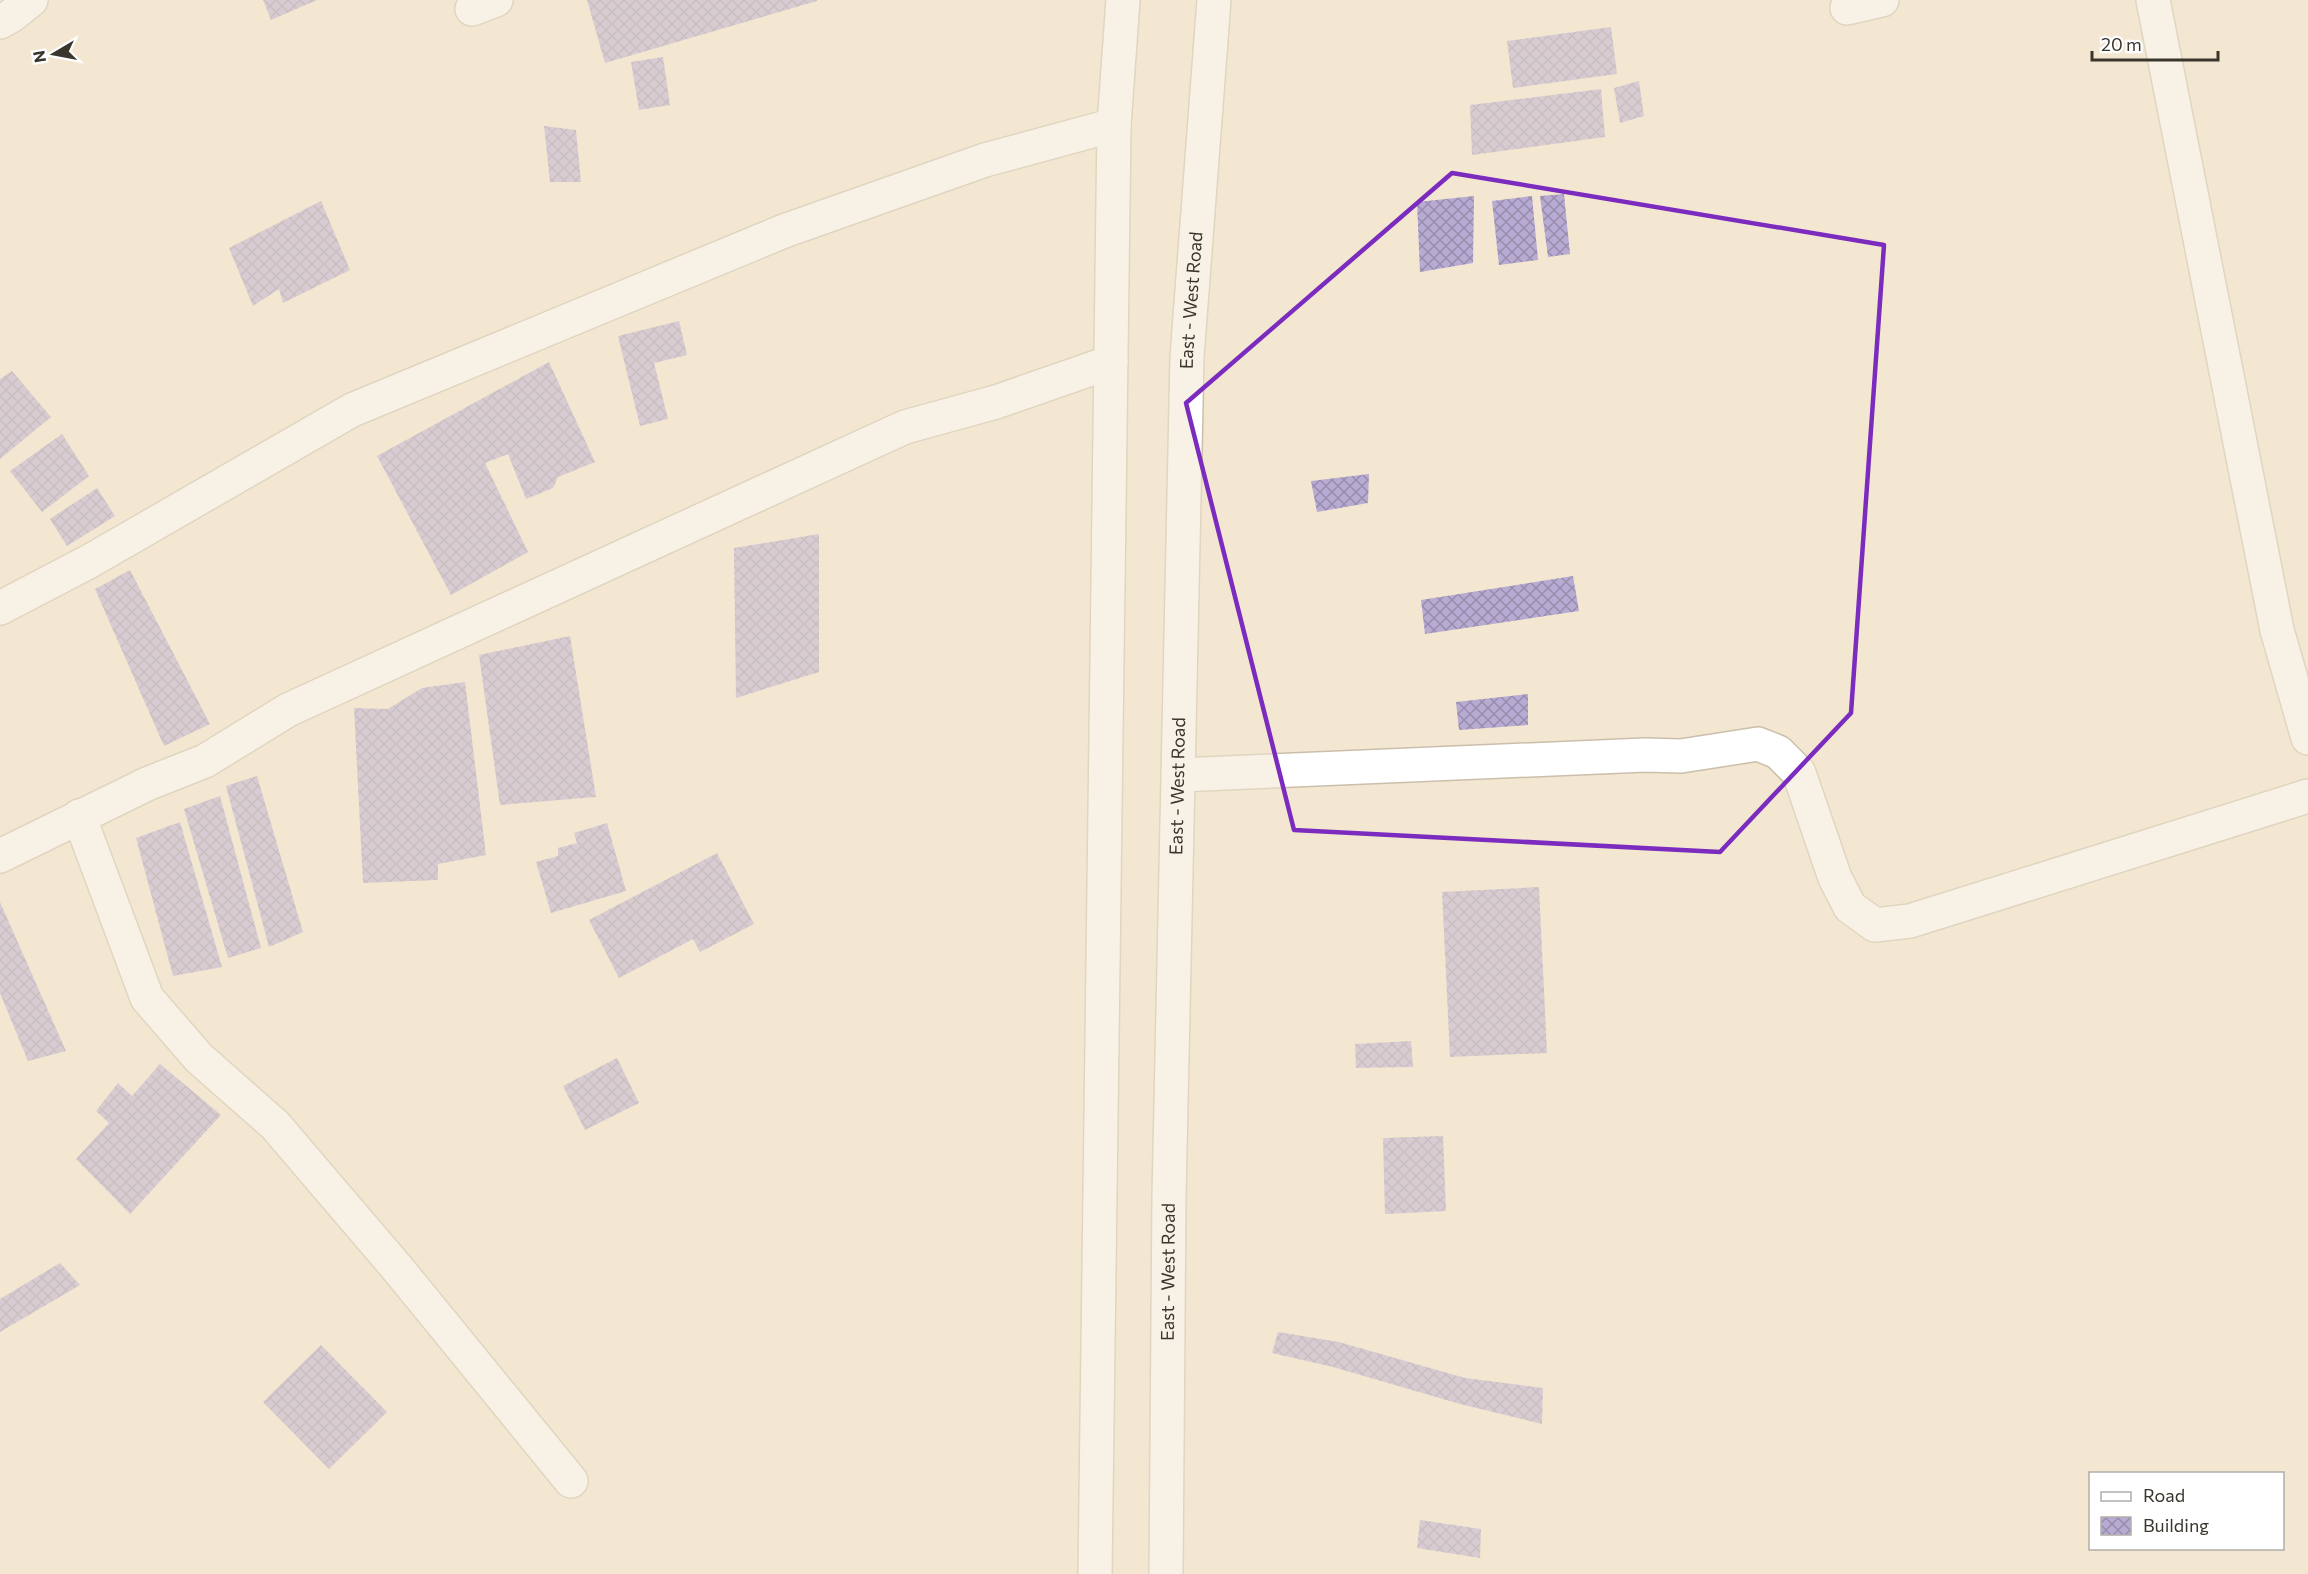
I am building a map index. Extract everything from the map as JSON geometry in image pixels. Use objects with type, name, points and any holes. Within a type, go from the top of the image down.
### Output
[{"type":"street","points":[[0,22],[31,0]]},
{"type":"street","points":[[1095,1574],[1114,125],[1123,0]]},
{"type":"street","name":"East - West Road","points":[[1166,1574],[1169,1197],[1187,357],[1214,0]]},
{"type":"street","points":[[1847,8],[1882,0]]},
{"type":"street","points":[[2153,0],[2277,630],[2308,738]]},
{"type":"street","points":[[0,608],[100,556],[352,410],[784,231],[985,160],[1114,125]]},
{"type":"street","points":[[0,856],[147,784],[205,761],[288,710],[904,427],[996,402],[1111,362]]},
{"type":"street","points":[[1179,775],[1645,755],[1681,756],[1758,744],[1778,752],[1799,773],[1834,878],[1850,907],[1875,925],[1910,921],[2308,796]]},
{"type":"street","points":[[79,816],[147,998],[199,1058],[275,1125],[398,1269],[571,1480]]},
{"type":"highlighted area","points":[[1452,173],[1884,245],[1851,713],[1720,852],[1294,830],[1186,403]]},
{"type":"building","points":[[263,0],[317,0],[271,20]]},
{"type":"building","points":[[587,0],[817,0],[817,1],[605,63]]},
{"type":"building","points":[[1611,27],[1617,74],[1513,88],[1507,41]]},
{"type":"building","points":[[663,57],[670,105],[639,110],[631,62]]},
{"type":"building","points":[[1639,81],[1644,116],[1620,123],[1614,88]]},
{"type":"building","points":[[1601,89],[1605,137],[1472,155],[1470,105]]},
{"type":"building","points":[[544,126],[576,130],[581,182],[550,182]]},
{"type":"building","points":[[1564,194],[1570,254],[1548,257],[1540,196]]},
{"type":"building","points":[[1474,196],[1473,263],[1420,272],[1417,202]]},
{"type":"building","points":[[1532,196],[1538,260],[1499,265],[1492,201]]},
{"type":"building","points":[[321,201],[350,270],[283,303],[279,289],[253,306],[229,248]]},
{"type":"building","points":[[679,321],[687,355],[654,363],[668,419],[640,426],[618,336]]},
{"type":"building","points":[[549,362],[595,462],[558,477],[553,488],[526,499],[508,454],[485,463],[528,552],[451,595],[377,456]]},
{"type":"building","points":[[12,371],[51,417],[0,459],[0,379]]},
{"type":"building","points":[[62,434],[89,476],[42,512],[10,471]]},
{"type":"building","points":[[1369,474],[1368,503],[1317,512],[1311,481]]},
{"type":"building","points":[[97,488],[115,516],[67,546],[50,519]]},
{"type":"building","points":[[819,534],[819,672],[736,698],[734,548]]},
{"type":"building","points":[[130,570],[210,724],[164,746],[95,589]]},
{"type":"building","points":[[1573,576],[1579,611],[1425,634],[1421,600]]},
{"type":"building","points":[[570,636],[596,797],[500,805],[479,655]]},
{"type":"building","points":[[465,682],[486,855],[438,864],[438,880],[363,883],[354,708],[388,709],[422,688]]},
{"type":"building","points":[[1528,694],[1528,725],[1459,730],[1456,702]]},
{"type":"building","points":[[257,776],[303,932],[269,947],[226,786]]},
{"type":"building","points":[[220,796],[261,948],[228,958],[184,809]]},
{"type":"building","points":[[180,822],[222,967],[173,976],[136,838]]},
{"type":"building","points":[[607,823],[626,891],[551,913],[536,862],[558,856],[558,848],[577,843],[574,833]]},
{"type":"building","points":[[717,853],[754,924],[700,952],[693,939],[619,978],[589,920]]},
{"type":"building","points":[[1539,887],[1547,1053],[1450,1057],[1442,892]]},
{"type":"building","points":[[0,902],[66,1051],[28,1061],[0,993]]},
{"type":"building","points":[[1411,1041],[1413,1067],[1356,1068],[1355,1044]]},
{"type":"building","points":[[617,1058],[639,1103],[585,1130],[563,1086]]},
{"type":"building","points":[[160,1064],[221,1115],[130,1214],[76,1159],[109,1123],[96,1111],[118,1083],[132,1096]]},
{"type":"building","points":[[1443,1136],[1446,1211],[1385,1214],[1383,1138]]},
{"type":"building","points":[[60,1263],[80,1285],[0,1332],[0,1299]]},
{"type":"building","points":[[1278,1332],[1339,1342],[1465,1378],[1543,1388],[1542,1424],[1460,1404],[1333,1367],[1272,1353]]},
{"type":"building","points":[[321,1345],[387,1412],[329,1469],[263,1402]]},
{"type":"building","points":[[1420,1520],[1481,1529],[1480,1558],[1417,1548]]}]
